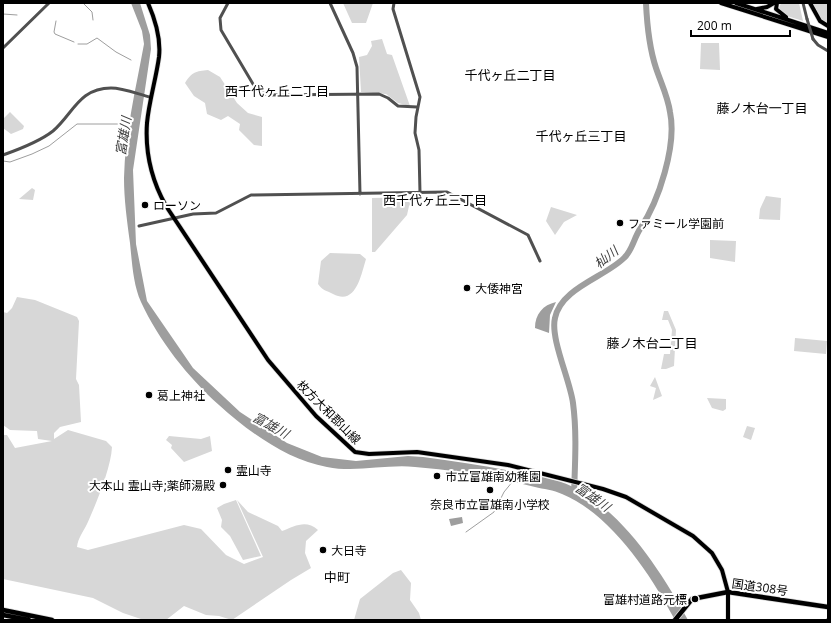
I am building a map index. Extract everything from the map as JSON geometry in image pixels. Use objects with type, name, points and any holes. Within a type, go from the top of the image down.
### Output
[{"type":"highway","name":"国道308号","points":[[675,620],[692,599],[728,592],[828,607]]},
{"type":"highway","points":[[3,610],[52,620]]},
{"type":"highway","points":[[3,615],[29,620]]},
{"type":"main road","name":"枚方大和郡山線","points":[[148,3],[155,24],[159,48],[150,97],[147,139],[150,166],[158,191],[174,220],[278,372],[316,416],[355,452],[362,454],[422,452],[508,465],[570,480],[626,497],[693,536],[706,547],[722,570],[728,592],[728,620]]},
{"type":"main road","points":[[722,3],[828,36]]},
{"type":"main road","points":[[736,3],[793,22],[828,36]]},
{"type":"main road","points":[[755,10],[762,9],[774,3]]},
{"type":"main road","points":[[777,3],[776,7],[778,12],[793,22]]},
{"type":"main road","points":[[810,3],[820,21],[828,26]]},
{"type":"street","points":[[3,48],[48,3]]},
{"type":"street","points":[[228,3],[220,18],[221,30],[253,84],[260,91],[272,96],[358,94],[384,95],[398,106],[417,107]]},
{"type":"street","points":[[330,3],[354,55],[357,67],[360,194]]},
{"type":"street","points":[[394,3],[393,9],[420,97],[417,107],[415,133],[419,150],[420,193]]},
{"type":"street","points":[[804,3],[813,39],[828,51]]},
{"type":"street","points":[[3,155],[44,138],[55,130],[74,105],[95,91],[112,88],[150,97]]},
{"type":"street","points":[[139,226],[174,220],[194,214],[216,213],[251,195],[447,192],[511,224],[528,235],[540,262]]},
{"type":"shaded area","points":[[131,3],[140,3],[150,35],[151,49],[133,170],[136,244],[147,301],[193,368],[240,412],[287,443],[322,457],[356,461],[408,456],[423,457],[518,472],[554,480],[572,486],[595,500],[627,530],[667,584],[688,620],[675,620],[642,566],[613,531],[580,503],[562,494],[475,474],[430,468],[404,466],[338,469],[312,463],[297,458],[269,444],[219,405],[196,383],[175,358],[156,331],[138,295],[132,265],[124,178],[126,144],[144,44],[142,31]]},
{"type":"shaded area","points":[[343,3],[373,3],[366,23],[352,23]]},
{"type":"shaded area","points":[[781,3],[799,3],[803,21],[787,16],[779,8]]},
{"type":"shaded area","points":[[812,3],[828,3],[828,23],[821,19]]},
{"type":"shaded area","points":[[382,39],[387,54],[392,55],[410,106],[398,103],[386,94],[361,92],[359,57],[367,55],[372,46],[371,41]]},
{"type":"shaded area","points":[[701,43],[719,43],[720,70],[700,69]]},
{"type":"shaded area","points":[[208,70],[220,77],[237,103],[248,113],[262,117],[262,146],[254,145],[239,130],[240,124],[228,116],[221,120],[207,114],[205,103],[194,96],[185,83],[190,76],[195,73]]},
{"type":"shaded area","points":[[10,112],[24,126],[23,129],[11,134],[3,128],[3,119]]},
{"type":"shaded area","points":[[32,188],[35,190],[33,200],[19,199]]},
{"type":"shaded area","points":[[766,196],[781,198],[780,220],[759,219],[760,209]]},
{"type":"shaded area","points":[[417,197],[409,206],[407,215],[375,252],[372,252],[372,198]]},
{"type":"shaded area","points":[[551,207],[577,215],[564,222],[555,235],[546,221]]},
{"type":"shaded area","points":[[710,240],[736,241],[735,262],[710,258]]},
{"type":"shaded area","points":[[330,253],[360,254],[366,259],[356,287],[347,296],[341,297],[333,294],[323,289],[318,284],[321,261]]},
{"type":"shaded area","points":[[17,297],[35,300],[77,317],[79,321],[76,379],[79,385],[81,422],[60,427],[54,433],[54,439],[68,430],[106,441],[112,447],[109,465],[102,486],[77,547],[88,550],[184,525],[201,529],[226,555],[244,564],[263,557],[237,500],[248,512],[278,526],[282,531],[300,524],[309,525],[318,530],[306,541],[305,553],[311,568],[232,620],[219,616],[206,615],[184,606],[166,620],[144,620],[123,613],[93,598],[3,579],[3,435],[7,435],[15,448],[52,441],[38,439],[37,431],[10,430],[3,425],[3,312],[7,313],[12,308]]},
{"type":"shaded area","points":[[556,302],[550,315],[549,333],[535,328],[538,314],[547,305]]},
{"type":"shaded area","points":[[664,311],[668,311],[676,330],[674,366],[661,369],[664,354],[670,354],[672,330],[668,320],[662,320]]},
{"type":"shaded area","points":[[795,338],[827,341],[826,354],[794,351]]},
{"type":"shaded area","points":[[655,377],[662,396],[653,400],[656,388],[650,386]]},
{"type":"shaded area","points":[[707,398],[726,399],[726,409],[723,411],[712,408]]},
{"type":"shaded area","points":[[747,426],[755,428],[751,440],[743,437]]},
{"type":"shaded area","points":[[169,436],[201,439],[210,436],[212,451],[184,462],[171,448],[172,445],[166,440]]},
{"type":"shaded area","points":[[236,500],[261,556],[243,560],[230,536],[221,527],[222,520],[217,508]]},
{"type":"shaded area","points":[[462,517],[463,523],[451,526],[449,519]]},
{"type":"shaded area","points":[[401,570],[411,583],[410,600],[419,613],[421,620],[354,620],[360,599],[393,573]]},
{"type":"waterway","points":[[83,3],[92,12],[93,20]]},
{"type":"waterway","name":"杣川","points":[[574,494],[575,426],[573,403],[555,336],[555,318],[559,308],[574,291],[616,265],[627,255],[654,204],[669,156],[672,125],[669,106],[656,68],[650,44],[646,3]]},
{"type":"waterway","points":[[3,14],[17,15]]},
{"type":"waterway","points":[[56,21],[55,34],[74,42]]},
{"type":"waterway","points":[[78,44],[87,44],[97,38],[116,52],[131,60]]},
{"type":"waterway","name":"富雄川","points":[[3,161],[10,162],[49,146],[77,124],[129,124]]},
{"type":"waterway","points":[[466,532],[494,512],[504,492],[513,481]]},
{"type":"place","name":"ローソン","points":[[145,205]]},
{"type":"place","name":"ファミール学園前","points":[[620,223]]},
{"type":"place","name":"大倭神宮","points":[[467,288]]},
{"type":"place","name":"葛上神社","points":[[149,395]]},
{"type":"place","name":"霊山寺","points":[[228,470]]},
{"type":"place","name":"市立富雄南幼稚園","points":[[437,476]]},
{"type":"place","name":"大本山 霊山寺;薬師湯殿","points":[[223,485]]},
{"type":"place","name":"奈良市立富雄南小学校","points":[[490,490]]},
{"type":"place","name":"大日寺","points":[[323,550]]},
{"type":"place","name":"富雄村道路元標","points":[[695,599]]},
{"type":"district","name":"千代ヶ丘二丁目","points":[[510,75]]},
{"type":"district","name":"西千代ヶ丘二丁目","points":[[277,91]]},
{"type":"district","name":"藤ノ木台一丁目","points":[[762,108]]},
{"type":"district","name":"千代ヶ丘三丁目","points":[[581,136]]},
{"type":"district","name":"西千代ヶ丘三丁目","points":[[435,200]]},
{"type":"district","name":"藤ノ木台二丁目","points":[[652,343]]},
{"type":"district","name":"中町","points":[[337,577]]}]
